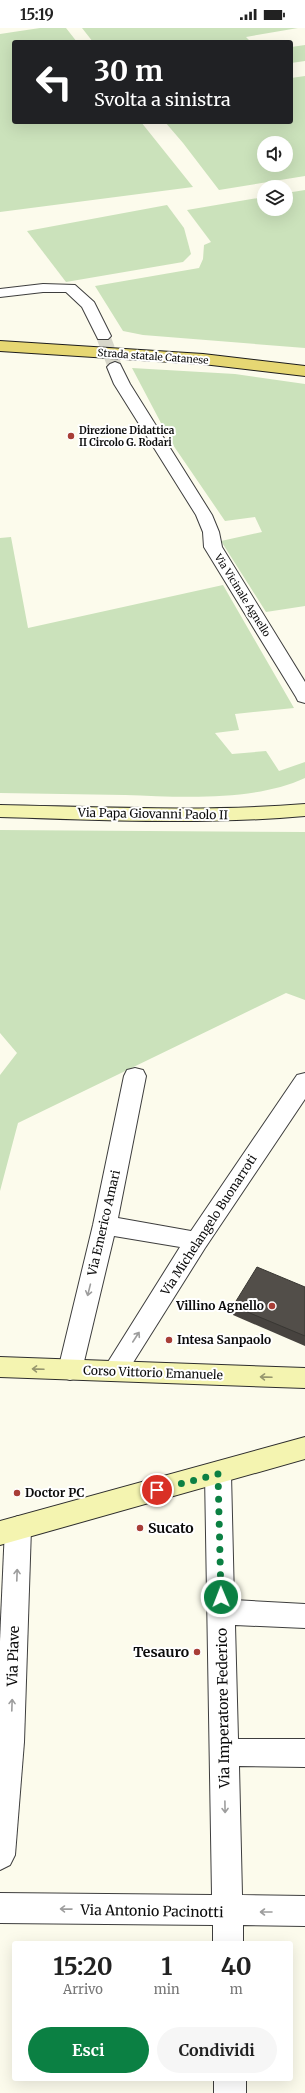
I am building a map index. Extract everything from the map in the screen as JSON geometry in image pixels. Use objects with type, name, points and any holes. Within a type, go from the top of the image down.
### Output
[{"type":"main road","name":"Strada statale Catanese","points":[[0,346],[204,359],[305,371]]},
{"type":"main road","name":"Via Papa Giovanni Paolo II","points":[[0,811],[198,816],[247,815],[305,810]]},
{"type":"main road","name":"Corso Vittorio Emanuele","points":[[0,1367],[305,1378]]},
{"type":"main road","points":[[9,1530],[218,1474],[305,1448]]},
{"type":"street","points":[[0,293],[43,288],[70,288],[89,305],[104,336]]},
{"type":"street","name":"Via Vicinale Agnello","points":[[115,367],[122,384],[204,515],[212,532],[213,546],[305,697]]},
{"type":"street","name":"Via Emerico Amari","points":[[70,1370],[105,1225],[135,1076]]},
{"type":"street","name":"Via Michelangelo Buonarroti","points":[[115,1370],[197,1241],[305,1081]]},
{"type":"street","points":[[105,1225],[197,1241]]},
{"type":"street","name":"Via Imperatore Federico","points":[[218,1474],[228,1941]]},
{"type":"street","name":"Via Piave","points":[[0,1855],[5,1742],[9,1530]]},
{"type":"street","points":[[221,1612],[305,1616]]},
{"type":"street","points":[[224,1752],[305,1754]]},
{"type":"street","name":"Via Antonio Pacinotti","points":[[0,1908],[227,1912],[305,1911]]},
{"type":"street","points":[[230,2081],[230,2093]]},
{"type":"green space","points":[[40,28],[66,28],[75,40],[12,40],[12,124],[143,124],[193,187],[0,212],[0,34]]},
{"type":"green space","points":[[82,28],[298,28],[246,37],[249,40],[91,40]]},
{"type":"green space","points":[[305,45],[305,61],[293,63],[293,47]]},
{"type":"green space","points":[[305,76],[305,176],[280,180],[257,180],[257,184],[219,190],[167,124],[293,124],[293,78]]},
{"type":"green space","points":[[305,190],[305,348],[143,335],[123,331],[95,286],[199,268],[203,259],[204,245],[211,242],[187,210],[257,198],[257,216],[293,216],[293,192]]},
{"type":"green space","points":[[167,205],[184,228],[191,254],[183,262],[66,282],[27,231]]},
{"type":"green space","points":[[132,368],[235,374],[305,384],[305,606],[266,612],[221,541],[262,532],[255,517],[225,521],[171,442]]},
{"type":"green space","points":[[11,537],[28,628],[223,585],[294,708],[235,714],[239,730],[215,733],[232,754],[266,751],[279,771],[305,762],[305,778],[285,786],[263,791],[216,796],[169,797],[0,793],[0,538]]},
{"type":"green space","points":[[0,830],[305,832],[305,1000],[286,993],[18,1123],[0,1191],[0,1075],[17,1053],[0,1033]]},
{"type":"building","name":"Villino Agnello","points":[[257,1267],[305,1287],[305,1336],[233,1306]]},
{"type":"tunnel","points":[[103,336],[115,367]]},
{"type":"place","name":"Direzione Didattica II Circolo G. Rodari","points":[[71,436]]},
{"type":"place","name":"Villino Agnello","points":[[272,1306]]},
{"type":"place","name":"Intesa Sanpaolo","points":[[169,1340]]},
{"type":"place","name":"Doctor PC","points":[[17,1493]]},
{"type":"place","name":"Sucato","points":[[140,1528]]},
{"type":"place","name":"Tesauro","points":[[197,1652]]},
{"type":"route","points":[[157,1490],[218,1474],[221,1597]]}]
